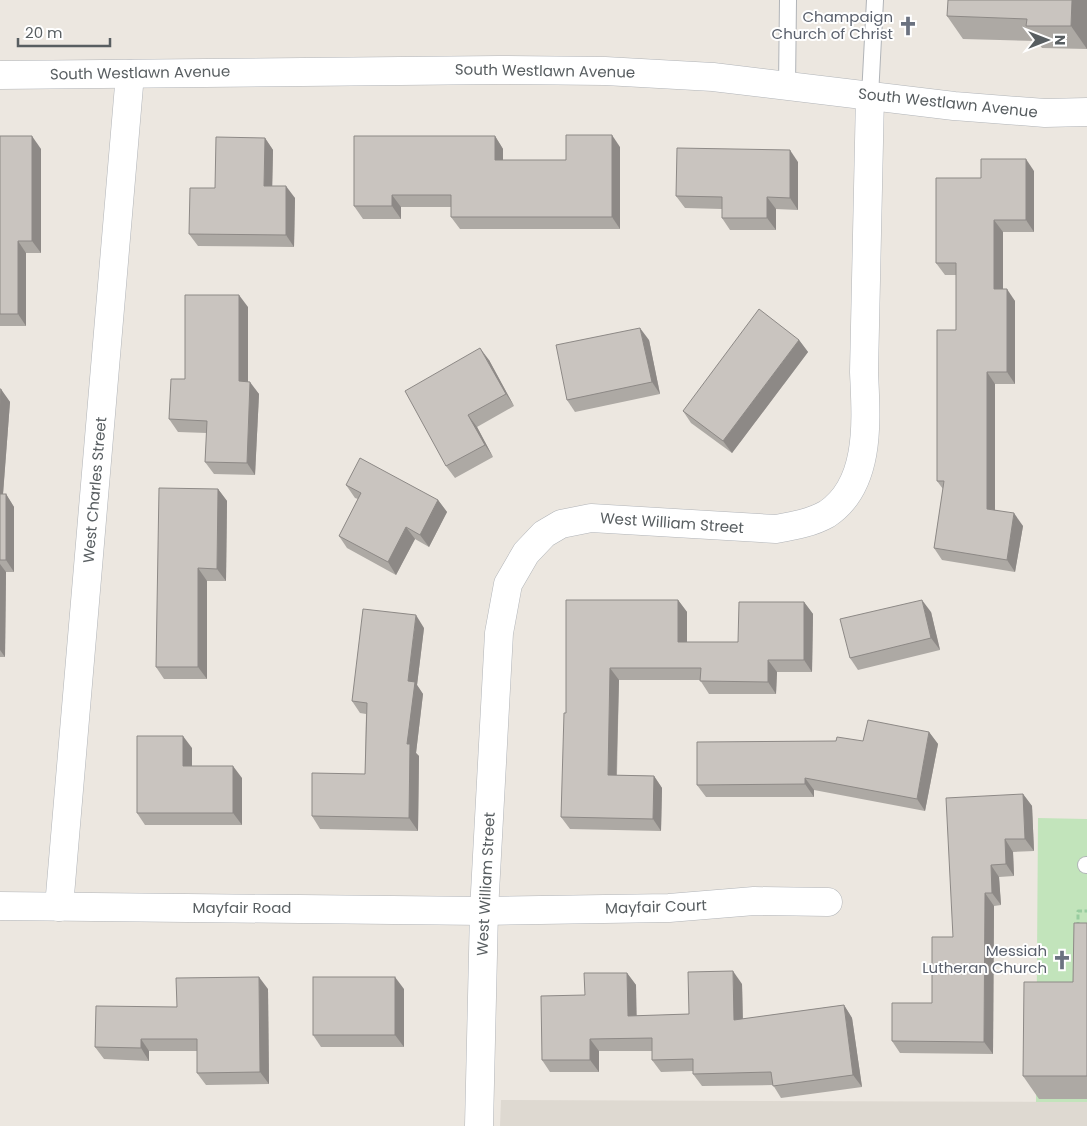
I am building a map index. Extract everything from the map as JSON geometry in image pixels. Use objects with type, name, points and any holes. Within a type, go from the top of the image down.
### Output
[{"type":"street","name":"South Westlawn Avenue","points":[[0,75],[498,70],[606,71],[712,77],[954,106],[1046,113],[1087,112]]},
{"type":"street","name":"West Charles Street","points":[[60,907],[130,74]]},
{"type":"street","name":"West William Street","points":[[478,1126],[484,911],[500,633],[508,584],[526,553],[544,534],[561,524],[591,518],[776,529],[805,524],[827,513],[845,496],[857,475],[863,449],[870,96]]},
{"type":"street","name":"Mayfair Court","points":[[484,911],[669,908],[754,901],[828,902]]},
{"type":"street","name":"Mayfair Road","points":[[0,906],[484,911]]},
{"type":"lane","points":[[787,86],[788,0]]},
{"type":"lane","points":[[870,96],[875,0]]},
{"type":"path","points":[[1078,929],[1078,911],[1087,911]]},
{"type":"shaded area","points":[[501,1100],[1087,1102],[1087,1126],[500,1126]]},
{"type":"green space","name":"Messiah Lutheran Church","points":[[1038,818],[1087,819],[1087,1005],[1040,1099],[1087,1099],[1087,1102],[1036,1102]]},
{"type":"building","points":[[948,0],[1072,0],[1071,26],[1026,26],[1027,19],[947,16]]},
{"type":"building","points":[[566,135],[612,135],[612,217],[451,217],[451,195],[392,195],[392,206],[354,206],[354,136],[495,136],[495,160],[566,160]]},
{"type":"building","points":[[0,136],[32,136],[32,241],[18,241],[18,314],[0,314]]},
{"type":"building","points":[[216,137],[265,138],[264,186],[286,186],[286,235],[189,234],[190,188],[215,188]]},
{"type":"building","points":[[677,148],[790,150],[790,198],[767,197],[767,218],[722,218],[722,197],[676,196]]},
{"type":"building","points":[[981,159],[1026,159],[1026,220],[994,220],[994,289],[1007,289],[1007,372],[987,372],[987,509],[1014,513],[1007,560],[934,548],[944,481],[937,481],[937,330],[956,330],[956,263],[936,263],[936,178],[981,178]]},
{"type":"building","points":[[185,295],[239,295],[239,381],[250,382],[247,463],[205,462],[207,421],[169,419],[171,379],[185,379]]},
{"type":"building","points":[[759,309],[799,340],[723,441],[683,411]]},
{"type":"building","points":[[640,328],[652,382],[567,400],[556,345]]},
{"type":"building","points":[[480,348],[506,394],[468,415],[485,445],[446,466],[405,391]]},
{"type":"building","points":[[360,458],[438,500],[420,535],[406,527],[388,562],[339,536],[361,493],[346,485]]},
{"type":"building","points":[[159,488],[218,489],[217,569],[198,568],[198,667],[156,667]]},
{"type":"building","points":[[0,494],[6,494],[6,560],[0,560]]},
{"type":"building","points":[[566,600],[678,600],[678,642],[738,642],[739,602],[804,602],[804,660],[768,660],[768,682],[700,681],[701,668],[610,668],[608,775],[654,776],[653,819],[561,817],[564,713],[566,713]]},
{"type":"building","points":[[922,600],[931,638],[850,658],[840,619]]},
{"type":"building","points":[[363,609],[416,615],[408,681],[415,682],[407,744],[410,744],[409,818],[312,816],[312,773],[365,774],[367,703],[352,701]]},
{"type":"building","points":[[868,720],[929,732],[917,799],[805,778],[805,784],[697,785],[697,742],[836,741],[837,737],[863,741]]},
{"type":"building","points":[[137,736],[183,736],[183,766],[233,766],[233,813],[137,813]]},
{"type":"building","points":[[1023,794],[1025,839],[1005,839],[1006,864],[991,865],[992,893],[985,893],[984,1042],[892,1041],[892,1003],[932,1003],[932,937],[953,937],[946,798]]},
{"type":"building","points":[[1074,923],[1087,923],[1087,1076],[1023,1076],[1024,982],[1073,982]]},
{"type":"building","points":[[733,971],[734,1020],[844,1005],[853,1075],[773,1086],[771,1072],[693,1074],[693,1059],[652,1060],[652,1038],[590,1039],[590,1060],[542,1060],[541,996],[585,995],[584,973],[627,973],[628,1016],[689,1014],[688,972]]},
{"type":"building","points":[[259,977],[260,1072],[197,1073],[197,1039],[141,1039],[141,1048],[95,1047],[96,1006],[177,1007],[176,978]]},
{"type":"building","points":[[313,977],[395,977],[395,1035],[313,1035]]},
{"type":"place","name":"Champaign Church of Christ","points":[[908,26]]},
{"type":"place","name":"Messiah Lutheran Church","points":[[1062,960]]}]
